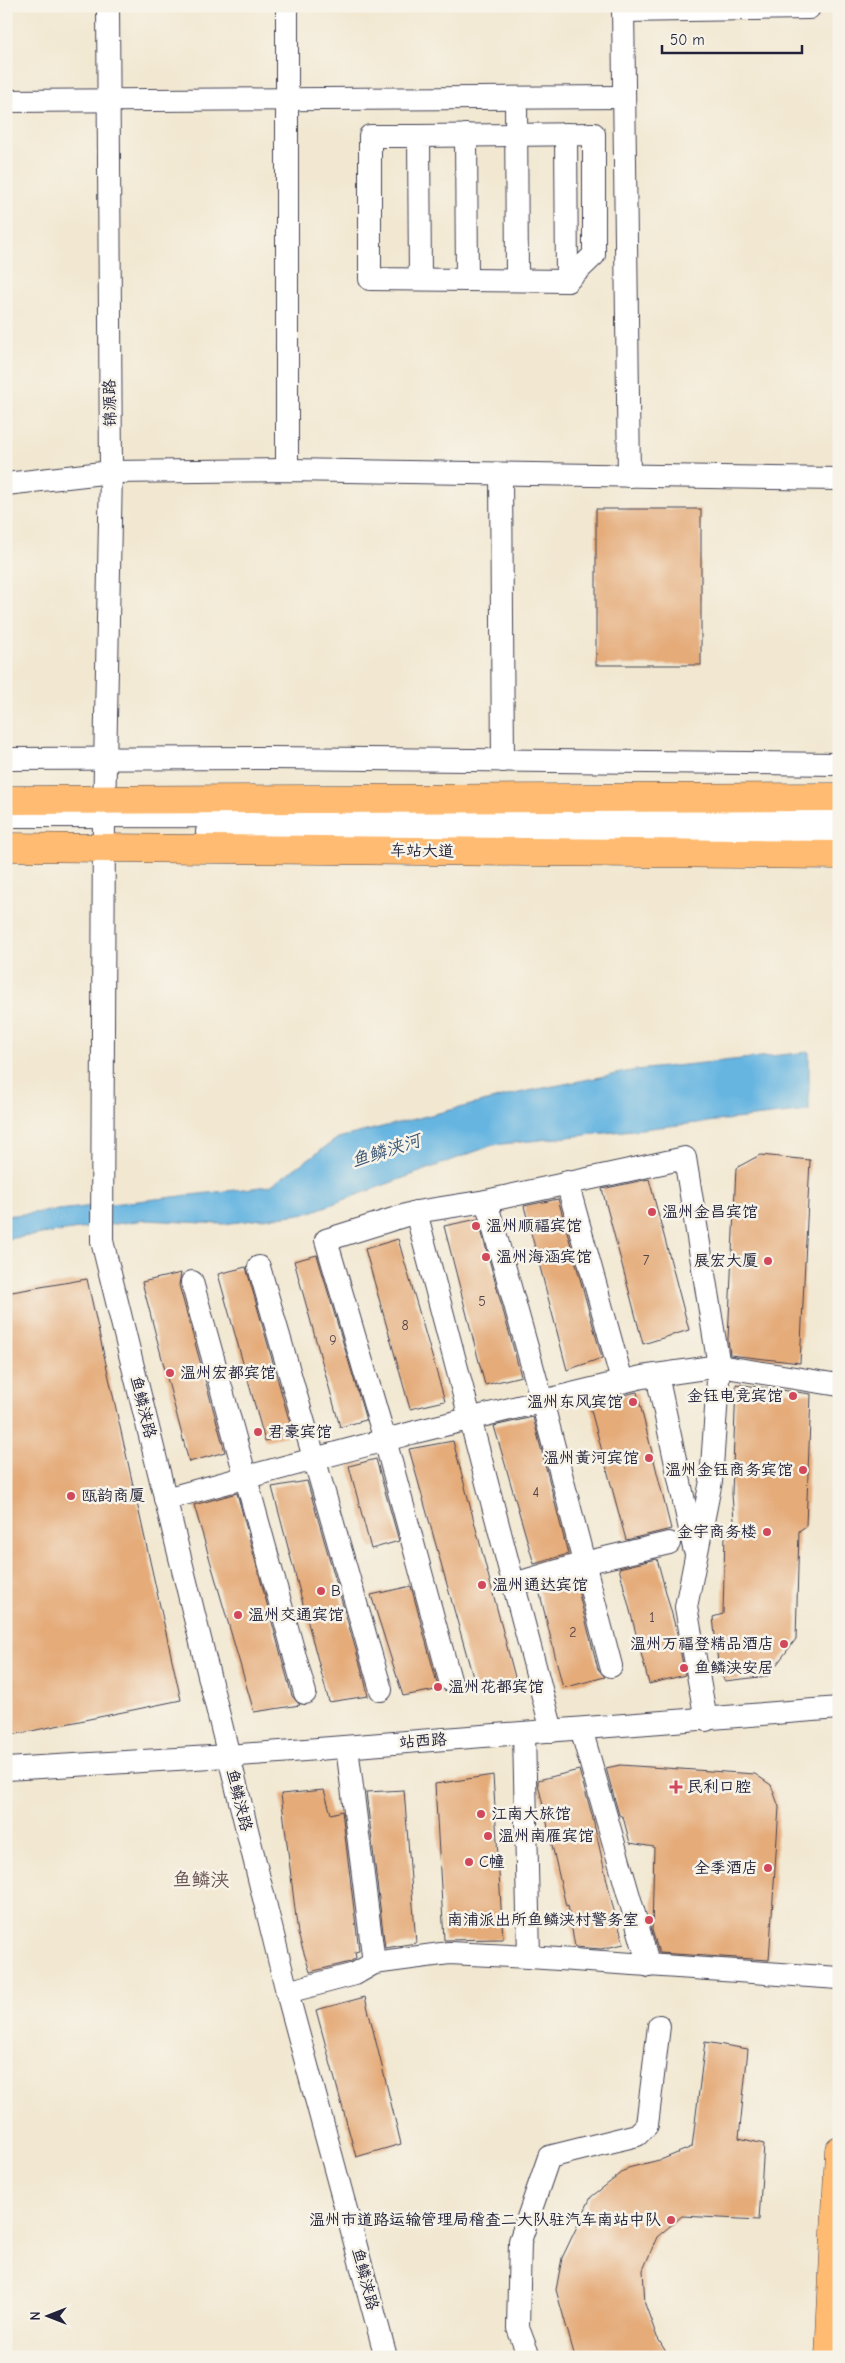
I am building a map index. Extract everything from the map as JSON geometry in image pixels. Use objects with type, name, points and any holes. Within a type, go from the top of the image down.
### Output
[{"type":"main road","name":"车站大道","points":[[6,847],[104,824],[839,797]]},
{"type":"main road","name":"车站大道","points":[[6,800],[104,824],[839,855]]},
{"type":"main road","points":[[829,2357],[839,2150]]},
{"type":"street","name":"锦源路","points":[[102,1197],[104,824],[111,472],[108,6]]},
{"type":"street","points":[[287,6],[287,470]]},
{"type":"street","points":[[629,476],[623,9],[809,8]]},
{"type":"street","points":[[6,101],[108,102],[624,97]]},
{"type":"street","points":[[516,98],[517,280]]},
{"type":"street","points":[[594,134],[594,255],[567,281],[370,279],[370,136],[516,135],[594,134]]},
{"type":"street","points":[[466,135],[467,280]]},
{"type":"street","points":[[419,136],[420,279]]},
{"type":"street","points":[[6,484],[111,472],[287,470],[839,479]]},
{"type":"street","points":[[501,474],[503,760]]},
{"type":"street","points":[[6,759],[503,760],[839,764]]},
{"type":"street","points":[[6,816],[104,824],[839,837]]},
{"type":"street","points":[[6,830],[104,824],[759,817],[839,820]]},
{"type":"street","points":[[450,1680],[385,1440],[326,1240],[416,1212],[486,1201],[685,1158],[720,1366],[711,1480],[686,1607],[706,1720]]},
{"type":"street","points":[[567,1182],[622,1381]]},
{"type":"street","name":"鱼鳞浃路","points":[[102,1197],[102,1241],[165,1499],[287,1992],[386,2357]]},
{"type":"street","points":[[486,1201],[542,1401],[611,1666]]},
{"type":"street","points":[[416,1212],[552,1731]]},
{"type":"street","points":[[259,1267],[381,1690]]},
{"type":"street","points":[[192,1282],[305,1694]]},
{"type":"street","points":[[165,1499],[385,1440],[622,1381],[657,1375],[720,1366],[839,1384]]},
{"type":"street","points":[[657,1375],[696,1557]]},
{"type":"street","points":[[514,1584],[584,1563],[669,1543]]},
{"type":"street","name":"站西路","points":[[6,1769],[228,1756],[706,1720],[839,1708]]},
{"type":"street","points":[[581,1729],[649,1966]]},
{"type":"street","points":[[524,1733],[529,1957]]},
{"type":"street","points":[[347,1746],[374,1963]]},
{"type":"street","points":[[287,1992],[355,1974],[374,1963],[450,1954],[529,1957],[839,1978]]},
{"type":"street","points":[[529,2357],[518,2328],[520,2242],[549,2157],[637,2135],[647,2125],[659,2026]]},
{"type":"water","name":"鱼鳞浃河","points":[[809,1052],[809,1111],[493,1145],[308,1213],[223,1224],[145,1220],[6,1239],[6,1216],[270,1186],[338,1138],[523,1092],[636,1070]]},
{"type":"building","points":[[596,509],[701,509],[701,665],[596,665]]},
{"type":"building","name":"展宏大厦","points":[[760,1155],[810,1160],[800,1363],[730,1355],[728,1339],[736,1168]]},
{"type":"building","points":[[649,1179],[689,1330],[643,1344],[602,1189]]},
{"type":"building","points":[[558,1199],[602,1358],[567,1370],[524,1206]]},
{"type":"building","points":[[478,1219],[521,1376],[485,1385],[444,1226]]},
{"type":"building","points":[[398,1239],[445,1401],[410,1409],[365,1249]]},
{"type":"building","points":[[317,1255],[366,1420],[340,1427],[294,1261]]},
{"type":"building","points":[[246,1267],[293,1434],[265,1441],[218,1274]]},
{"type":"building","points":[[181,1273],[179,1285],[225,1452],[189,1462],[142,1282]]},
{"type":"building","name":"瓯韵商厦","points":[[87,1279],[181,1700],[12,1735],[6,1710],[6,1293]]},
{"type":"building","name":"金宇商务楼","points":[[736,1384],[811,1394],[806,1526],[799,1531],[796,1639],[768,1676],[725,1681],[719,1672],[713,1617],[723,1614],[725,1534],[735,1535],[732,1494]]},
{"type":"building","points":[[637,1392],[671,1529],[626,1540],[589,1403]]},
{"type":"building","points":[[533,1417],[568,1554],[534,1564],[494,1426]]},
{"type":"building","points":[[453,1441],[516,1681],[476,1688],[409,1449]]},
{"type":"building","points":[[376,1459],[399,1541],[371,1549],[349,1466]]},
{"type":"building","name":"B","points":[[307,1481],[368,1696],[329,1702],[272,1487]]},
{"type":"building","points":[[237,1493],[292,1696],[300,1705],[254,1712],[194,1505]]},
{"type":"building","points":[[657,1559],[677,1633],[685,1675],[649,1684],[619,1568]]},
{"type":"building","points":[[575,1579],[598,1669],[605,1677],[563,1688],[539,1590]]},
{"type":"building","points":[[411,1586],[437,1683],[441,1689],[403,1696],[371,1595]]},
{"type":"building","points":[[620,1765],[755,1774],[771,1785],[779,1807],[769,1960],[659,1953],[652,1930],[654,1847],[630,1843],[623,1817],[619,1815],[606,1768]]},
{"type":"building","points":[[579,1770],[624,1944],[601,1949],[575,1947],[568,1905],[566,1906],[538,1784],[538,1780]]},
{"type":"building","name":"C幢","points":[[493,1775],[503,1939],[444,1940],[435,1784]]},
{"type":"building","points":[[324,1790],[331,1814],[342,1811],[359,1951],[355,1952],[356,1958],[350,1962],[310,1972],[298,1934],[281,1794]]},
{"type":"building","points":[[404,1790],[416,1943],[385,1948],[366,1792]]},
{"type":"building","points":[[365,1997],[401,2144],[356,2157],[316,2010]]},
{"type":"building","points":[[705,2042],[748,2049],[739,2138],[764,2144],[759,2220],[682,2216],[657,2237],[643,2270],[645,2304],[657,2337],[669,2357],[575,2357],[556,2290],[562,2258],[591,2197],[628,2168],[663,2159],[692,2147]]},
{"type":"place","name":"温州金昌宾馆","points":[[652,1212]]},
{"type":"place","name":"温州顺福宾馆","points":[[476,1226]]},
{"type":"place","name":"温州海涵宾馆","points":[[486,1257]]},
{"type":"place","name":"展宏大厦","points":[[768,1261]]},
{"type":"place","name":"温州宏都宾馆","points":[[170,1373]]},
{"type":"place","name":"金钰电竞宾馆","points":[[793,1396]]},
{"type":"place","name":"温州东风宾馆","points":[[633,1402]]},
{"type":"place","name":"君豪宾馆","points":[[258,1432]]},
{"type":"place","name":"温州黄河宾馆","points":[[649,1458]]},
{"type":"place","name":"温州金钰商务宾馆","points":[[803,1470]]},
{"type":"place","name":"瓯韵商厦","points":[[71,1496]]},
{"type":"place","name":"金宇商务楼","points":[[767,1532]]},
{"type":"place","name":"温州通达宾馆","points":[[482,1585]]},
{"type":"place","name":"B","points":[[321,1591]]},
{"type":"place","name":"温州交通宾馆","points":[[238,1615]]},
{"type":"place","name":"温州万福登精品酒店","points":[[784,1644]]},
{"type":"place","name":"鱼鳞浃安居","points":[[684,1668]]},
{"type":"place","name":"温州花都宾馆","points":[[438,1687]]},
{"type":"place","name":"民利口腔","points":[[676,1787]]},
{"type":"place","name":"江南大旅馆","points":[[481,1814]]},
{"type":"place","name":"温州南雁宾馆","points":[[488,1836]]},
{"type":"place","name":"C幢","points":[[469,1862]]},
{"type":"place","name":"全季酒店","points":[[768,1868]]},
{"type":"place","name":"南浦派出所鱼鳞浃村警务室","points":[[649,1920]]},
{"type":"place","name":"温州市道路运输管理局稽查二大队驻汽车南站中队","points":[[671,2220]]},
{"type":"district","name":"鱼鳞浃","points":[[201,1880]]}]
